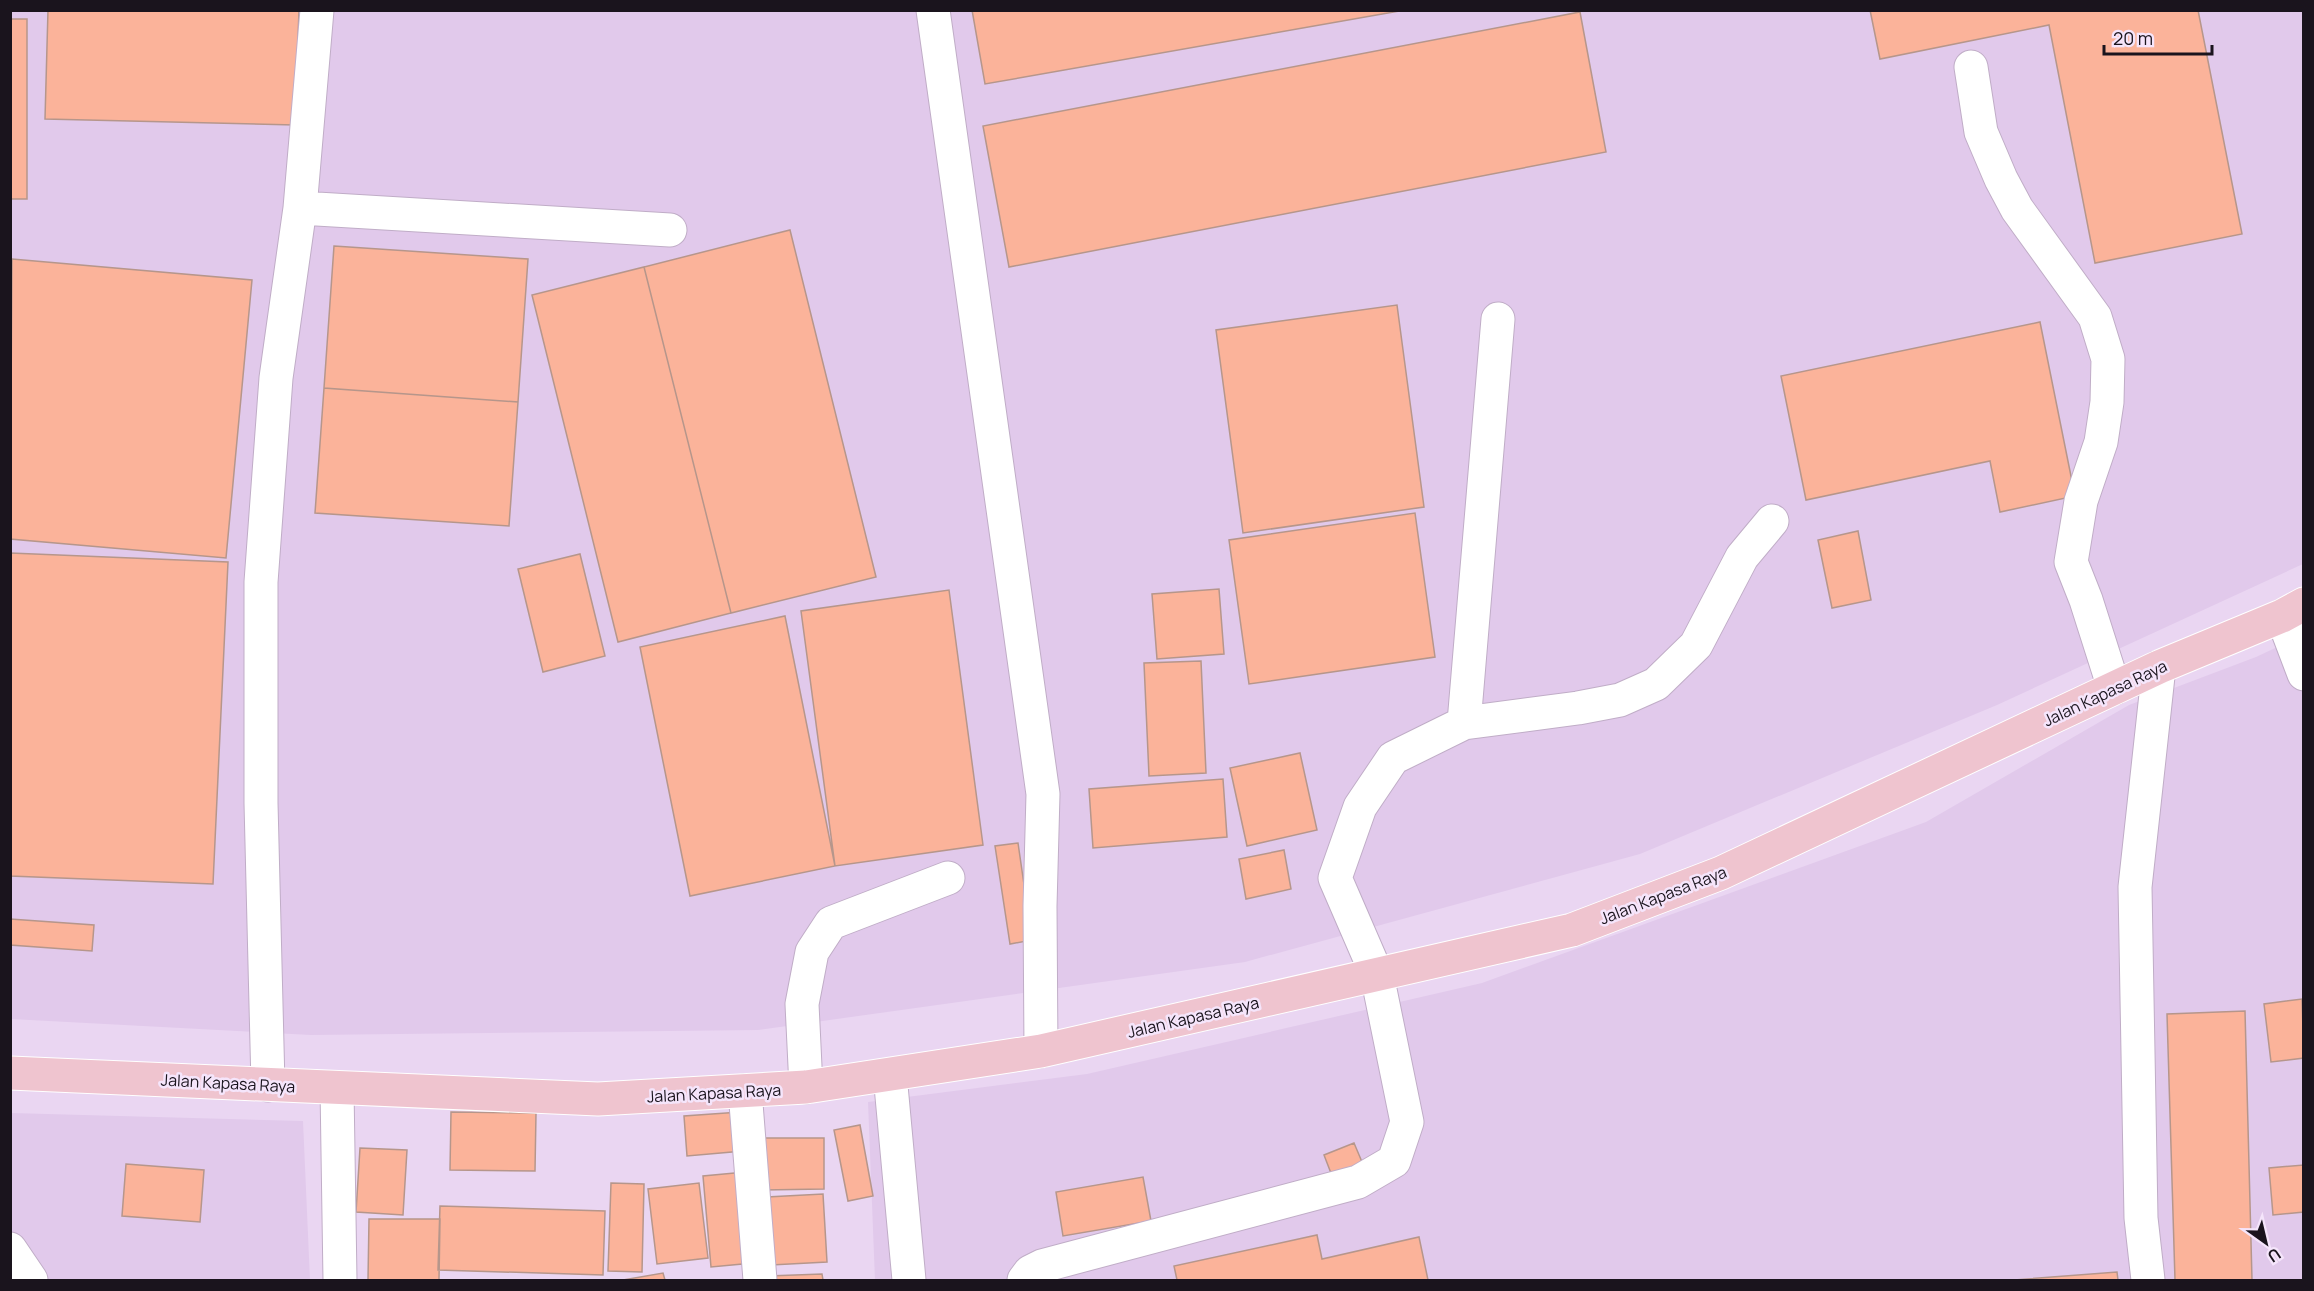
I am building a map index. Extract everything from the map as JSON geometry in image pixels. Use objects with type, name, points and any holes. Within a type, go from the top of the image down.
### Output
[{"type":"main road","name":"Jalan Kapasa Raya","points":[[10,1073],[598,1099],[806,1087],[1041,1052],[1572,930],[1721,873],[2159,667],[2293,610]]},
{"type":"street","points":[[268,1085],[261,803],[261,582],[276,378],[300,208],[317,10]]},
{"type":"street","points":[[933,10],[1043,794],[1041,1052]]},
{"type":"street","points":[[1971,67],[1981,132],[2001,179],[2017,209],[2095,317],[2108,359],[2107,402],[2101,442],[2081,501],[2071,562],[2086,600],[2114,688]]},
{"type":"street","points":[[300,208],[670,230]]},
{"type":"street","points":[[1464,723],[1498,319]]},
{"type":"street","points":[[1024,1281],[1030,1272],[1042,1266],[1358,1182],[1394,1161],[1407,1122],[1377,975],[1335,878],[1360,807],[1393,758],[1464,723],[1578,708],[1620,699],[1656,684],[1696,645],[1742,557],[1772,520]]},
{"type":"street","points":[[2293,610],[2304,674]]},
{"type":"street","points":[[2148,1281],[2141,1218],[2135,887],[2159,667]]},
{"type":"street","points":[[806,1087],[802,1004],[812,952],[831,922],[948,878]]},
{"type":"street","points":[[890,1075],[909,1281]]},
{"type":"street","points":[[337,1088],[340,1281]]},
{"type":"street","points":[[745,1091],[760,1281]]},
{"type":"street","points":[[10,1249],[31,1281]]},
{"type":"shaded area","points":[[10,11],[2303,11],[2303,564],[1997,705],[1640,854],[1245,962],[758,1030],[311,1035],[11,1019]]},
{"type":"shaded area","points":[[2303,635],[2303,1280],[875,1280],[868,1102],[1087,1074],[1482,983],[1926,822],[2129,705],[2256,657]]},
{"type":"shaded area","points":[[11,1113],[303,1121],[310,1280],[11,1280]]},
{"type":"building","points":[[48,10],[299,10],[295,125],[45,119]]},
{"type":"building","points":[[972,10],[1405,10],[985,84]]},
{"type":"building","points":[[1870,10],[2198,10],[2242,234],[2095,263],[2049,25],[1880,59]]},
{"type":"building","points":[[1580,12],[1606,152],[1009,267],[983,126]]},
{"type":"building","points":[[10,19],[27,19],[27,199],[10,199]]},
{"type":"building","points":[[790,230],[876,577],[731,613],[644,267]]},
{"type":"building","points":[[334,246],[528,259],[518,402],[324,388]]},
{"type":"building","points":[[12,259],[252,280],[226,558],[10,539]]},
{"type":"building","points":[[644,267],[731,613],[618,642],[532,295]]},
{"type":"building","points":[[1397,305],[1424,507],[1243,533],[1216,330]]},
{"type":"building","points":[[2040,322],[2075,496],[2000,512],[1990,461],[1806,500],[1781,376]]},
{"type":"building","points":[[324,388],[518,402],[509,526],[315,513]]},
{"type":"building","points":[[1415,513],[1435,657],[1249,684],[1229,540]]},
{"type":"building","points":[[1858,531],[1871,600],[1832,608],[1818,540]]},
{"type":"building","points":[[10,553],[228,562],[213,884],[10,876]]},
{"type":"building","points":[[580,554],[605,656],[543,672],[518,569]]},
{"type":"building","points":[[1219,589],[1224,654],[1157,659],[1152,594]]},
{"type":"building","points":[[949,590],[983,845],[835,866],[801,611]]},
{"type":"building","points":[[785,616],[835,866],[690,896],[640,647]]},
{"type":"building","points":[[1201,661],[1206,773],[1149,776],[1144,663]]},
{"type":"building","points":[[1300,753],[1317,830],[1247,846],[1230,768]]},
{"type":"building","points":[[1223,779],[1227,837],[1093,848],[1089,789]]},
{"type":"building","points":[[1018,843],[1032,940],[1010,944],[995,846]]},
{"type":"building","points":[[1284,850],[1291,889],[1246,899],[1239,859]]},
{"type":"building","points":[[10,919],[94,925],[92,951],[10,945]]},
{"type":"building","points":[[2302,999],[2304,1058],[2271,1062],[2264,1004]]},
{"type":"building","points":[[2245,1011],[2252,1280],[2175,1280],[2167,1014]]},
{"type":"building","points":[[451,1112],[536,1113],[535,1171],[450,1170]]},
{"type":"building","points":[[740,1112],[743,1151],[687,1156],[684,1116]]},
{"type":"building","points":[[860,1125],[873,1196],[848,1201],[834,1130]]},
{"type":"building","points":[[761,1138],[824,1138],[824,1189],[762,1190]]},
{"type":"building","points":[[1354,1143],[1365,1169],[1334,1181],[1324,1155]]},
{"type":"building","points":[[360,1148],[407,1150],[403,1215],[356,1212]]},
{"type":"building","points":[[126,1164],[204,1170],[200,1222],[122,1216]]},
{"type":"building","points":[[2304,1165],[2304,1212],[2273,1215],[2269,1168]]},
{"type":"building","points":[[745,1172],[753,1263],[711,1267],[703,1176]]},
{"type":"building","points":[[1143,1177],[1151,1221],[1063,1236],[1056,1192]]},
{"type":"building","points":[[611,1183],[644,1184],[642,1272],[608,1271]]},
{"type":"building","points":[[699,1183],[708,1258],[657,1264],[648,1189]]},
{"type":"building","points":[[823,1194],[827,1262],[771,1265],[767,1197]]},
{"type":"building","points":[[440,1206],[605,1211],[603,1275],[438,1270]]},
{"type":"building","points":[[369,1219],[440,1219],[439,1280],[368,1280]]},
{"type":"building","points":[[1317,1235],[1322,1259],[1419,1237],[1428,1280],[1177,1280],[1174,1266]]},
{"type":"building","points":[[2117,1272],[2118,1280],[2014,1280]]},
{"type":"building","points":[[663,1273],[665,1280],[623,1280]]},
{"type":"building","points":[[822,1274],[823,1280],[768,1280],[768,1276]]}]
